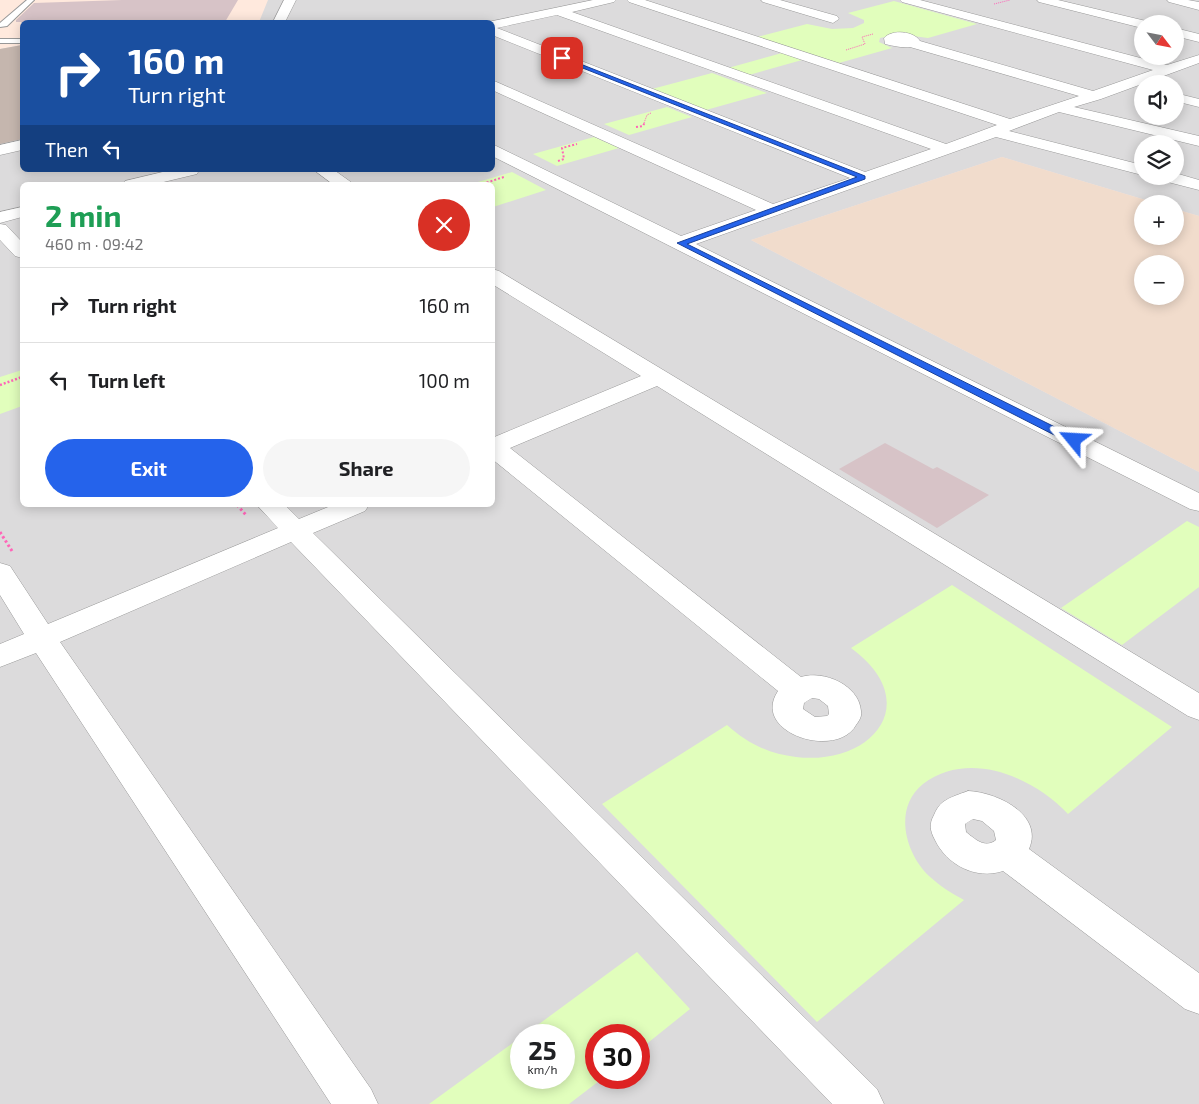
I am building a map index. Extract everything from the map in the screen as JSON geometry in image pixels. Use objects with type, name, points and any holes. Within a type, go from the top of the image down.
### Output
[{"type":"street","points":[[279,20],[290,0]]},
{"type":"street","points":[[495,24],[610,0]]},
{"type":"street","points":[[633,0],[1010,124]]},
{"type":"street","points":[[767,0],[832,19],[830,22],[846,22]]},
{"type":"street","points":[[906,0],[1169,70]]},
{"type":"street","points":[[1043,0],[1134,22]]},
{"type":"street","points":[[1174,0],[1199,6]]},
{"type":"street","points":[[558,11],[946,149]]},
{"type":"street","points":[[495,31],[863,177]]},
{"type":"street","points":[[1184,34],[1199,38]]},
{"type":"street","points":[[912,43],[1096,96]]},
{"type":"street","points":[[680,243],[995,132],[1010,124],[1199,59]]},
{"type":"street","points":[[495,85],[773,211]]},
{"type":"street","points":[[1123,86],[1134,88]]},
{"type":"street","points":[[1184,99],[1199,103]]},
{"type":"street","points":[[1060,108],[1199,141]]},
{"type":"street","points":[[995,132],[1134,168]]},
{"type":"street","points":[[0,150],[20,145]]},
{"type":"street","points":[[495,150],[1199,503]]},
{"type":"street","points":[[150,182],[184,172]]},
{"type":"street","points":[[325,172],[341,182]]},
{"type":"street","points":[[1184,181],[1199,185]]},
{"type":"street","points":[[0,218],[20,213]]},
{"type":"street","points":[[0,229],[20,250]]},
{"type":"street","points":[[495,277],[1199,708]]},
{"type":"street","points":[[495,446],[659,377]]},
{"type":"street","points":[[495,449],[797,690]]},
{"type":"street","points":[[0,656],[351,507]]},
{"type":"street","points":[[259,511],[296,531],[862,1104]]},
{"type":"street","points":[[8,564],[42,638],[356,1104]]},
{"type":"street","points":[[1007,853],[1199,996]]},
{"type":"lane","points":[[0,26],[31,0]]},
{"type":"lane","points":[[0,41],[20,41]]},
{"type":"path","points":[[0,385],[20,378]]},
{"type":"path","points":[[244,507],[259,511]]},
{"type":"path","points":[[0,532],[8,564]]},
{"type":"shaded area","points":[[0,0],[1199,0],[1199,216],[1184,212],[1184,195],[1134,195],[1134,197],[1002,157],[751,240],[1199,472],[1199,1104],[0,1104]]},
{"type":"shaded area","points":[[0,0],[268,0],[260,20],[20,20],[20,45],[0,49]]},
{"type":"shaded area","points":[[20,45],[20,139],[0,144],[0,49]]},
{"type":"shaded area","points":[[1002,157],[1134,197],[1134,245],[1184,245],[1184,212],[1199,216],[1199,472],[751,240]]},
{"type":"green space","points":[[894,1],[977,24],[928,38],[898,34],[880,38],[879,42],[892,48],[839,63],[757,37],[807,24],[832,29],[853,28],[864,23],[864,20],[848,13]]},
{"type":"green space","points":[[782,53],[802,60],[749,75],[728,68]]},
{"type":"green space","points":[[712,73],[767,93],[706,110],[652,89]]},
{"type":"green space","points":[[667,107],[692,117],[629,135],[604,124]]},
{"type":"green space","points":[[594,137],[619,148],[557,166],[533,154]]},
{"type":"green space","points":[[512,172],[546,190],[495,206],[495,182],[478,182]]},
{"type":"green space","points":[[20,371],[20,407],[0,414],[0,377]]},
{"type":"green space","points":[[1187,521],[1199,527],[1199,587],[1122,645],[1061,608]]},
{"type":"green space","points":[[952,585],[1172,727],[1068,814],[1037,789],[1019,779],[1000,772],[980,768],[960,769],[941,774],[923,784],[914,794],[908,805],[905,818],[909,843],[914,855],[929,876],[964,900],[817,1022],[602,804],[727,725],[759,747],[786,756],[823,757],[847,752],[866,741],[880,726],[886,709],[885,689],[873,669],[851,648]]},
{"type":"green space","points":[[637,952],[690,1009],[650,1041],[650,1024],[585,1024],[585,1089],[589,1089],[569,1104],[429,1104],[510,1045],[510,1089],[575,1089],[575,1024],[539,1024]]},
{"type":"building","points":[[122,0],[238,0],[226,20],[20,20],[20,22],[16,22],[34,3]]},
{"type":"building","points":[[885,443],[933,469],[937,467],[989,495],[937,528],[839,469]]},
{"type":"route","points":[[562,58],[863,177],[680,243],[1074,440]]}]
